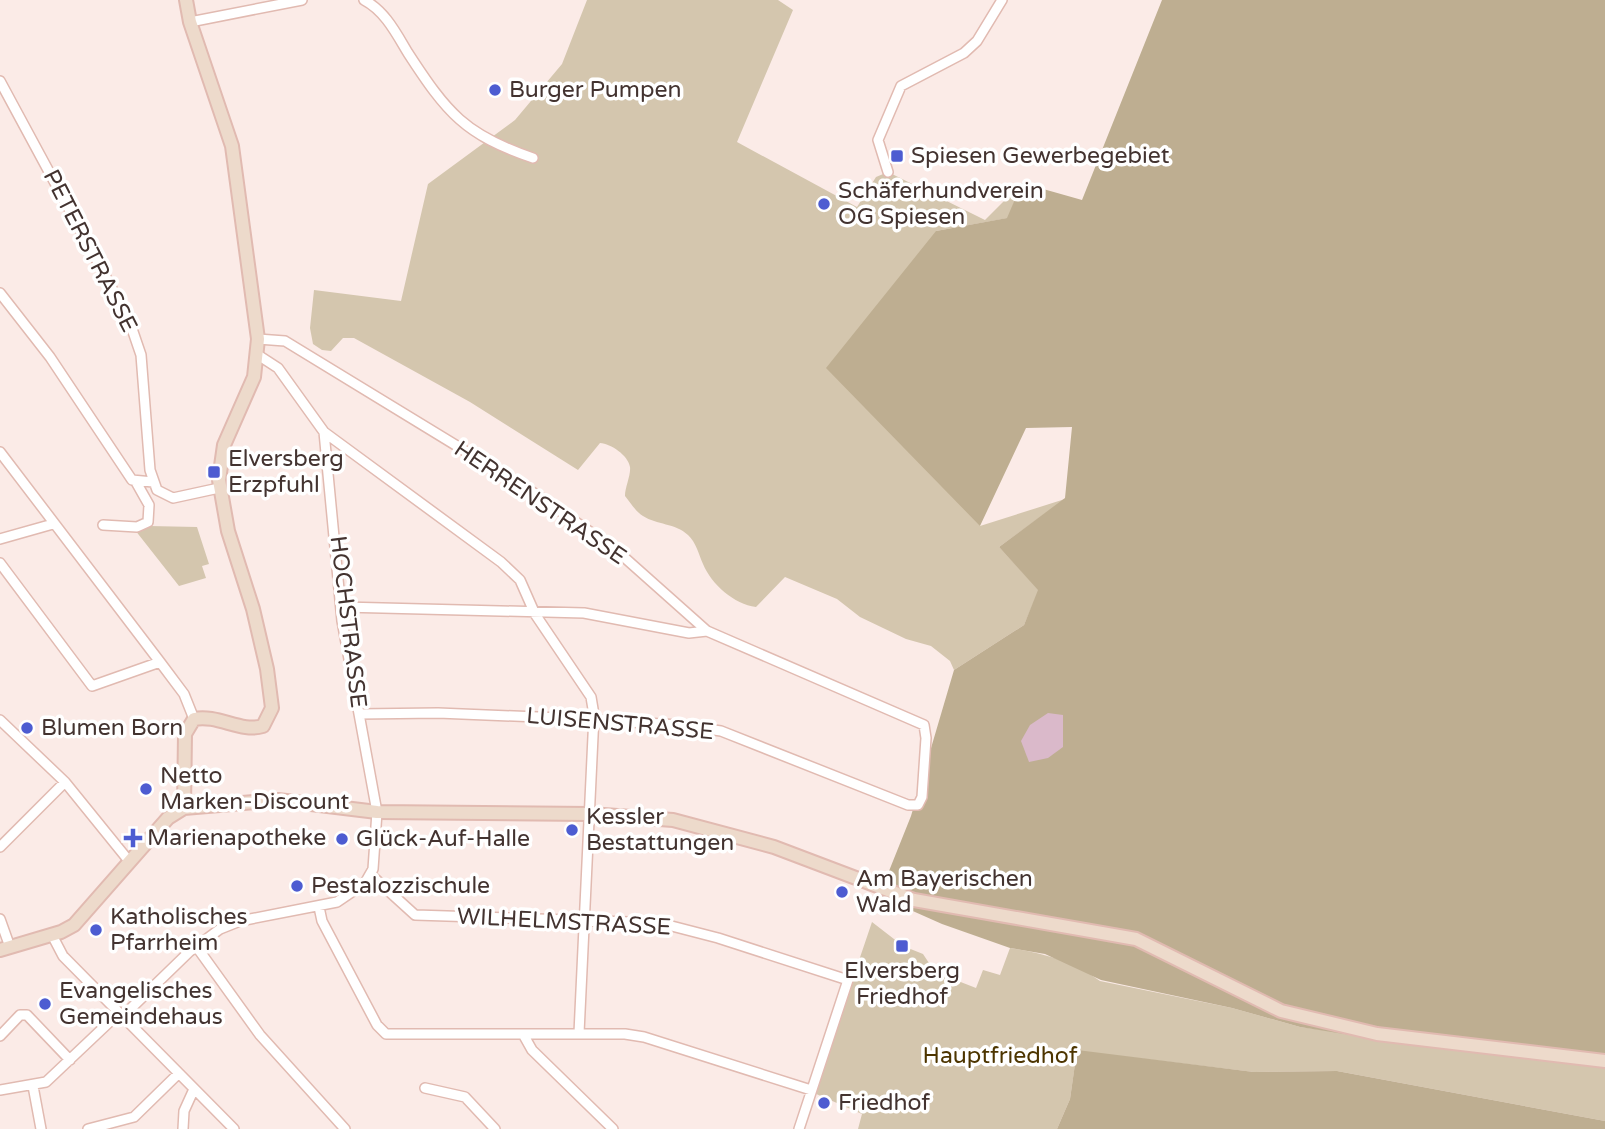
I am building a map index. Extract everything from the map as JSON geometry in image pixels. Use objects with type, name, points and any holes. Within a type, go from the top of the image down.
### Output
[{"type":"main road","points":[[184,808],[186,734],[194,719],[212,716],[256,728],[263,726],[272,708],[260,635],[228,531],[219,488],[219,467],[254,376],[258,340],[232,146],[190,22],[186,0]]},
{"type":"main road","points":[[5,949],[52,935],[80,920],[168,818],[184,808],[278,800],[377,812],[648,817],[703,827],[796,854],[901,896],[939,906],[1136,939],[1281,1012],[1377,1034],[1605,1061]]},
{"type":"street","points":[[190,22],[302,0]]},
{"type":"street","points":[[364,0],[385,17],[420,72],[458,118],[488,141],[533,158]]},
{"type":"street","points":[[888,172],[878,140],[901,86],[964,52],[978,41],[1002,0]]},
{"type":"street","name":"PETERSTRASSE","points":[[0,81],[129,320],[141,355],[153,482]]},
{"type":"street","points":[[0,293],[50,357],[149,505],[148,522],[137,527],[103,525]]},
{"type":"street","name":"HERRENSTRASSE","points":[[258,340],[285,341],[534,493],[616,550],[706,631],[923,725],[926,738],[922,797],[918,805],[908,805]]},
{"type":"street","points":[[258,355],[278,368],[324,432],[501,562],[520,580],[535,614],[591,697],[594,721],[579,1033]]},
{"type":"street","name":"HOCHSTRASSE","points":[[324,432],[342,607],[377,812],[371,875]]},
{"type":"street","points":[[0,452],[184,694],[194,719]]},
{"type":"street","points":[[136,482],[153,482],[163,496],[173,498],[219,488]]},
{"type":"street","points":[[0,539],[53,524]]},
{"type":"street","points":[[0,563],[92,686],[160,662]]},
{"type":"street","points":[[342,607],[535,614],[584,613],[689,633],[706,631]]},
{"type":"street","name":"LUISENSTRASSE","points":[[359,714],[438,713],[679,725],[721,732],[908,805]]},
{"type":"street","points":[[0,720],[65,782],[129,860]]},
{"type":"street","points":[[0,847],[65,782]]},
{"type":"street","points":[[0,1090],[33,1086],[49,1080],[196,946],[231,924],[319,907],[344,899],[371,875]]},
{"type":"street","name":"WILHELMSTRASSE","points":[[371,875],[415,915],[660,923],[685,928],[848,980],[811,1090]]},
{"type":"street","points":[[319,907],[322,921],[381,1031],[394,1035],[579,1033],[644,1037],[811,1090],[799,1129]]},
{"type":"street","points":[[0,919],[5,949]]},
{"type":"street","points":[[52,935],[59,950],[233,1129]]},
{"type":"street","points":[[196,946],[260,1035],[345,1129]]},
{"type":"street","points":[[0,1036],[20,1015],[27,1015],[70,1060]]},
{"type":"street","points":[[523,1034],[532,1051],[613,1129]]},
{"type":"street","points":[[88,1129],[114,1127],[134,1117],[178,1074]]},
{"type":"street","points":[[33,1086],[41,1129]]},
{"type":"street","points":[[425,1088],[465,1097],[495,1129]]},
{"type":"street","points":[[183,1129],[184,1111],[194,1089]]},
{"type":"green space","points":[[587,0],[778,0],[793,10],[737,142],[857,207],[876,177],[888,172],[985,220],[1022,183],[1008,218],[936,231],[980,526],[1065,499],[999,547],[1039,590],[1024,625],[954,670],[950,661],[931,646],[906,639],[860,617],[837,599],[785,577],[756,607],[732,598],[707,572],[688,535],[677,528],[648,519],[633,507],[625,496],[629,463],[623,454],[614,448],[600,443],[578,470],[470,402],[354,338],[343,338],[331,351],[322,350],[313,344],[310,328],[314,290],[401,301],[428,184],[515,120],[562,64]]},
{"type":"green space","points":[[149,526],[197,527],[209,564],[202,566],[206,578],[179,586],[135,530]]},
{"type":"green space","name":"Hauptfriedhof","points":[[872,922],[903,946],[923,954],[935,972],[976,988],[983,970],[1000,975],[1010,948],[1057,959],[1100,981],[1232,1008],[1300,1027],[1605,1066],[1605,1121],[1337,1071],[1254,1072],[1077,1051],[1070,1099],[1057,1129],[858,1129],[862,1114],[814,1093]]},
{"type":"shaded area","points":[[1162,0],[1605,0],[1605,1058],[1376,1039],[1300,1027],[1232,1008],[1101,980],[1045,954],[1010,948],[942,924],[879,896],[911,816],[954,670],[1024,625],[1038,590],[999,547],[1065,498],[1072,427],[1026,428],[980,526],[826,368],[936,231],[1007,218],[1022,183],[1082,200]]},
{"type":"shaded area","points":[[1048,713],[1063,715],[1063,747],[1048,758],[1029,762],[1021,741],[1030,725]]},
{"type":"shaded area","points":[[1077,1050],[1254,1072],[1337,1071],[1605,1121],[1605,1129],[1057,1129],[1070,1099]]},
{"type":"place","name":"Burger Pumpen","points":[[495,90]]},
{"type":"place","name":"Spiesen Gewerbegebiet","points":[[897,156]]},
{"type":"place","name":"Schäferhundverein OG Spiesen","points":[[824,204]]},
{"type":"place","name":"Elversberg Erzpfuhl","points":[[214,472]]},
{"type":"place","name":"Blumen Born","points":[[27,728]]},
{"type":"place","name":"Netto Marken-Discount","points":[[146,789]]},
{"type":"place","name":"Kessler Bestattungen","points":[[572,830]]},
{"type":"place","name":"Marienapotheke","points":[[133,838]]},
{"type":"place","name":"Glück-Auf-Halle","points":[[342,839]]},
{"type":"place","name":"Pestalozzischule","points":[[297,886]]},
{"type":"place","name":"Am Bayerischen Wald","points":[[842,892]]},
{"type":"place","name":"Katholisches Pfarrheim","points":[[96,930]]},
{"type":"place","name":"Elversberg Friedhof","points":[[902,946]]},
{"type":"place","name":"Evangelisches Gemeindehaus","points":[[45,1004]]},
{"type":"place","name":"Friedhof","points":[[824,1103]]}]
